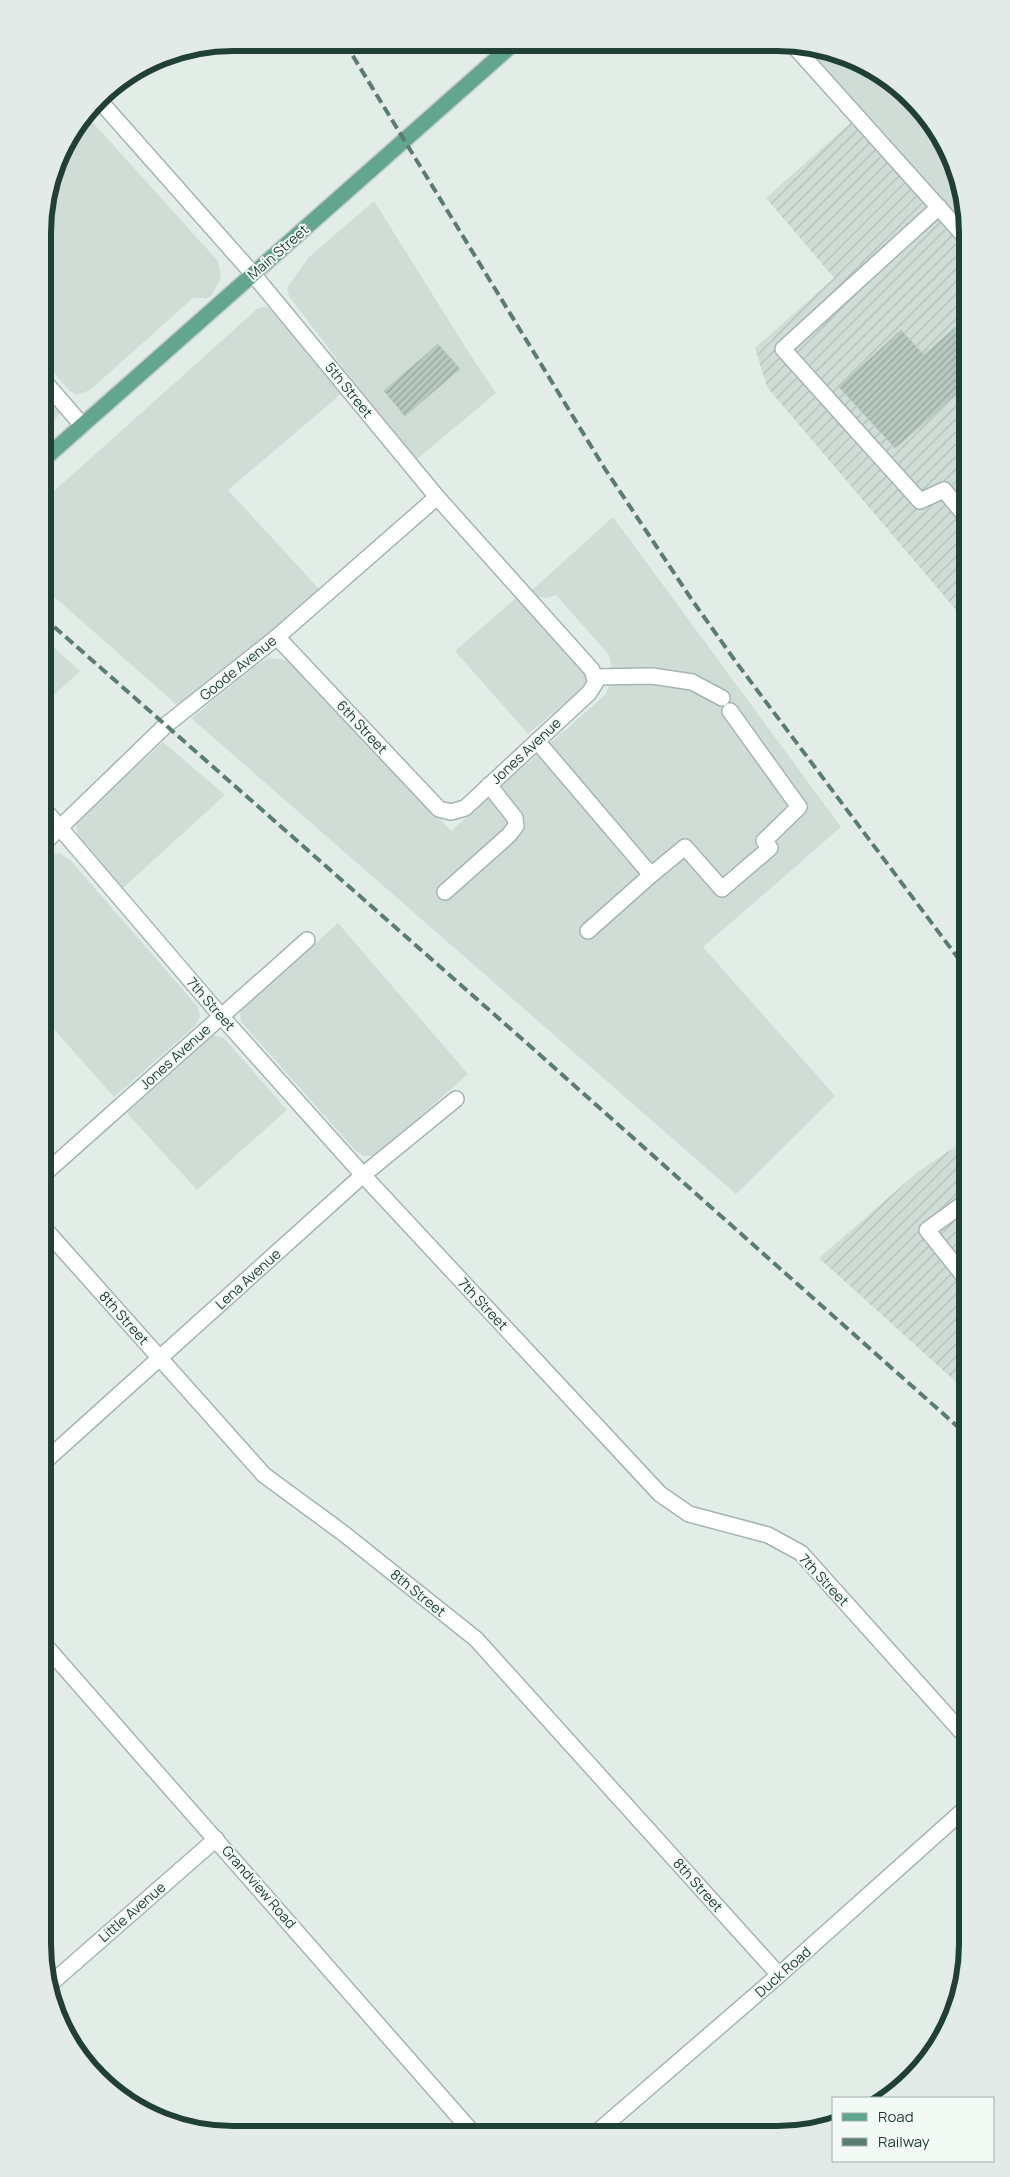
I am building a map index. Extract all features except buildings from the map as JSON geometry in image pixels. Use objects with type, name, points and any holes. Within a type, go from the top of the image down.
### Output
[{"type":"main road","name":"Main Street","points":[[51,453],[505,51]]},
{"type":"street","points":[[800,53],[959,229]]},
{"type":"street","name":"5th Street","points":[[103,105],[253,274],[437,497],[592,670],[595,679]]},
{"type":"street","points":[[939,207],[783,349],[920,501],[944,490],[959,508]]},
{"type":"street","points":[[51,389],[82,425]]},
{"type":"street","name":"Goode Avenue","points":[[51,837],[166,725],[277,637],[437,497]]},
{"type":"street","name":"6th Street","points":[[277,637],[440,809],[451,812]]},
{"type":"street","points":[[595,679],[652,676],[692,682],[722,698]]},
{"type":"street","name":"Jones Avenue","points":[[451,812],[465,808],[489,786],[589,693],[595,679]]},
{"type":"street","points":[[588,931],[651,875],[686,847],[722,889],[770,848],[764,841],[799,807],[730,711]]},
{"type":"street","points":[[537,741],[651,875]]},
{"type":"street","points":[[445,892],[509,835],[516,826],[515,818],[489,786]]},
{"type":"street","name":"7th Street","points":[[51,817],[221,1016],[364,1175],[660,1494],[689,1514],[768,1535],[801,1553],[959,1729]]},
{"type":"street","name":"Jones Avenue","points":[[51,1168],[307,940]]},
{"type":"street","name":"Lena Avenue","points":[[51,1456],[364,1175],[456,1099]]},
{"type":"street","points":[[959,1207],[927,1230],[959,1258]]},
{"type":"street","name":"8th Street","points":[[51,1236],[264,1476],[343,1533],[476,1639],[779,1975]]},
{"type":"street","name":"Grandview Road","points":[[51,1652],[467,2126]]},
{"type":"street","name":"Duck Road","points":[[604,2126],[779,1975],[959,1815]]},
{"type":"street","name":"Little Avenue","points":[[55,1980],[216,1839]]},
{"type":"shaded area","points":[[813,55],[836,61],[858,70],[888,89],[906,104],[921,122],[940,152],[953,186],[958,216]]},
{"type":"shaded area","points":[[864,111],[958,216],[959,614],[767,387],[755,348],[834,278],[766,198]]},
{"type":"shaded area","points":[[91,120],[218,261],[221,278],[212,295],[208,298],[193,298],[90,390],[77,395],[71,392],[51,370],[51,233],[55,197],[61,174],[70,152]]},
{"type":"shaded area","points":[[374,201],[496,393],[417,459],[367,399],[289,296],[287,288],[309,257]]},
{"type":"shaded area","points":[[267,307],[272,311],[341,394],[228,490],[320,590],[275,629],[177,705],[51,594],[51,494],[257,309]]},
{"type":"shaded area","points":[[51,395],[59,405],[60,411],[51,425]]},
{"type":"shaded area","points":[[613,517],[841,827],[703,947],[835,1096],[736,1194],[191,718],[261,662],[270,658],[290,661],[309,674],[451,831],[606,694],[612,668],[609,655],[556,595],[547,598],[539,597],[531,591]]},
{"type":"shaded area","points":[[517,597],[586,673],[587,678],[587,684],[582,689],[528,734],[455,651]]},
{"type":"shaded area","points":[[51,645],[80,671],[51,698]]},
{"type":"shaded area","points":[[163,742],[225,795],[123,888],[77,834],[76,823]]},
{"type":"shaded area","points":[[59,853],[71,861],[198,1007],[200,1017],[195,1026],[114,1097],[51,1026],[51,854]]},
{"type":"shaded area","points":[[338,923],[468,1074],[375,1156],[364,1156],[356,1151],[241,1022],[240,1011]]},
{"type":"shaded area","points":[[214,1035],[224,1038],[287,1110],[197,1190],[127,1113]]},
{"type":"shaded area","points":[[959,1144],[959,1385],[819,1258],[919,1171]]},
{"type":"railway","points":[[350,51],[605,469],[692,600],[736,662],[959,959]]},
{"type":"railway","points":[[51,624],[521,1038],[959,1428]]}]
